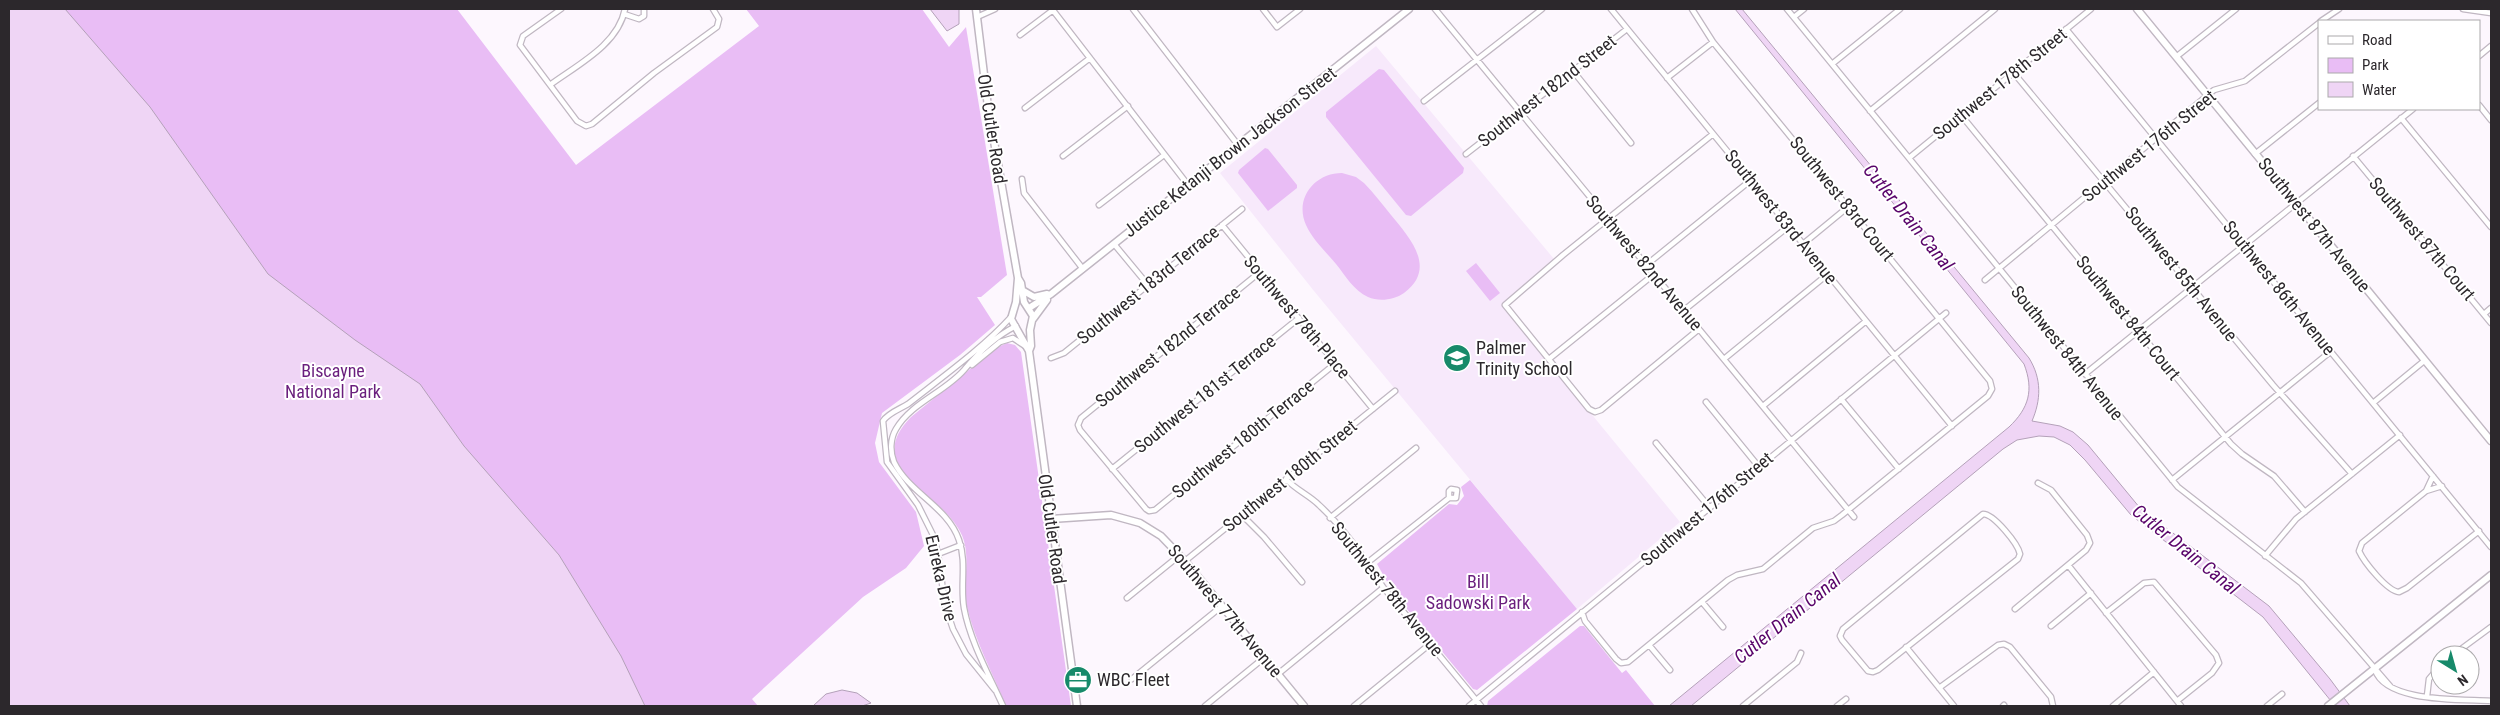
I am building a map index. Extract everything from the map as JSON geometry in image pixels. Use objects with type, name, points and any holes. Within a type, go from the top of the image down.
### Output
[{"type":"main road","name":"Old Cutler Road","points":[[976,9],[988,107],[1018,278],[1028,308],[1033,314],[1027,349],[1077,706]]},
{"type":"main road","name":"Justice Ketanji Brown Jackson Street","points":[[1028,308],[1051,294],[1083,269],[1409,9]]},
{"type":"main road","name":"Southwest 87th Avenue","points":[[2137,9],[2491,442]]},
{"type":"main road","name":"Old Cutler Road","points":[[1018,278],[1012,313],[1016,327],[1027,349]]},
{"type":"main road","points":[[1022,290],[1036,297],[1051,294]]},
{"type":"main road","name":"Justice Ketanji Brown Jackson Street","points":[[1032,321],[1051,294]]},
{"type":"main road","points":[[1012,313],[1028,308]]},
{"type":"main road","points":[[1016,327],[1026,326],[1032,321]]},
{"type":"main road","name":"Southwest 77th Avenue","points":[[1051,519],[1106,514],[1128,519],[1156,533],[1180,554],[1304,706]]},
{"type":"main road","points":[[2329,706],[2491,575]]},
{"type":"street","points":[[561,9],[523,36],[520,44],[577,121],[585,126],[592,124],[654,73],[713,30],[719,22],[713,9]]},
{"type":"street","points":[[550,86],[610,38],[625,11],[640,19],[644,16],[644,9]]},
{"type":"street","points":[[977,17],[995,9]]},
{"type":"street","points":[[1020,34],[1052,9],[1188,186]]},
{"type":"street","points":[[1133,9],[1238,146]]},
{"type":"street","points":[[1263,9],[1277,26],[1300,9]]},
{"type":"street","name":"Southwest 82nd Avenue","points":[[1435,9],[1854,518]]},
{"type":"street","points":[[1424,101],[1542,9]]},
{"type":"street","name":"Southwest 83rd Avenue","points":[[1611,9],[1952,426]]},
{"type":"street","name":"Southwest 83rd Court","points":[[1692,9],[1713,42],[1990,381],[1992,389],[1988,396],[1952,426]]},
{"type":"street","name":"Southwest 84th Avenue","points":[[1787,9],[2172,480],[2195,503],[2305,587],[2375,669]]},
{"type":"street","points":[[1794,17],[1804,9]]},
{"type":"street","points":[[1832,64],[1900,9]]},
{"type":"street","points":[[1870,111],[1995,9]]},
{"type":"street","name":"Southwest 178th Street","points":[[1909,158],[2091,9]]},
{"type":"street","points":[[2176,57],[2236,9]]},
{"type":"street","name":"Southwest 176th Street","points":[[2324,20],[2339,9]]},
{"type":"street","points":[[2464,9],[2491,13]]},
{"type":"street","name":"Southwest 176th Street","points":[[1985,280],[2214,90],[2246,81],[2318,24]]},
{"type":"street","name":"Southwest 182nd Street","points":[[1466,154],[1627,29]]},
{"type":"street","name":"Southwest 86th Avenue","points":[[2066,29],[2491,547]]},
{"type":"street","points":[[1667,78],[1713,42]]},
{"type":"street","points":[[2480,55],[2491,46]]},
{"type":"street","points":[[1025,108],[1090,58]]},
{"type":"street","points":[[1573,71],[1631,143]]},
{"type":"street","name":"Southwest 85th Avenue","points":[[2013,72],[2280,393],[2352,474]]},
{"type":"street","points":[[2255,154],[2318,104]]},
{"type":"street","points":[[1063,156],[1128,106]]},
{"type":"street","points":[[2480,106],[2491,120]]},
{"type":"street","points":[[2085,374],[2411,110]]},
{"type":"street","name":"Southwest 84th Court","points":[[1961,115],[2226,437],[2242,454],[2279,480],[2305,512]]},
{"type":"street","points":[[2401,118],[2490,226]]},
{"type":"street","points":[[1698,330],[1601,410],[1594,412],[1589,409],[1505,305],[1607,219],[1713,134]]},
{"type":"street","points":[[1099,204],[1164,155]]},
{"type":"street","name":"Southwest 87th Court","points":[[2353,156],[2491,323]]},
{"type":"street","points":[[1022,179],[1024,193],[1083,269]]},
{"type":"street","points":[[1645,266],[1751,180]]},
{"type":"street","points":[[1803,244],[1848,208]]},
{"type":"street","name":"Southwest 183rd Terrace","points":[[1052,358],[1064,353],[1242,209]]},
{"type":"street","name":"Southwest 78th Place","points":[[1222,225],[1373,409]]},
{"type":"street","points":[[1683,311],[1789,226]]},
{"type":"street","points":[[1114,244],[1148,285]]},
{"type":"street","name":"Southwest 182nd Terrace","points":[[1112,469],[1080,430],[1078,423],[1083,416],[1260,272]]},
{"type":"street","points":[[1724,359],[1828,274]]},
{"type":"street","points":[[1549,359],[1653,275]]},
{"type":"street","points":[[2484,314],[2491,308]]},
{"type":"street","points":[[1012,313],[917,396],[886,417],[883,421],[886,460],[893,458],[894,432],[908,414],[1003,340],[1013,338],[1027,349]]},
{"type":"street","name":"Southwest 176th Street","points":[[1469,706],[1946,313]]},
{"type":"street","name":"Southwest 181st Terrace","points":[[1112,469],[1299,318]]},
{"type":"street","points":[[1763,406],[1866,321]]},
{"type":"street","points":[[964,370],[998,338],[1016,327]]},
{"type":"street","points":[[2172,480],[2330,352]]},
{"type":"street","points":[[2373,403],[2424,361]]},
{"type":"street","name":"Southwest 180th Terrace","points":[[1112,469],[1149,511],[1157,508],[1336,363]]},
{"type":"street","name":"Southwest 180th Street","points":[[1185,561],[1395,391]]},
{"type":"street","points":[[1841,398],[1899,469]]},
{"type":"street","points":[[1706,402],[1759,467]]},
{"type":"street","points":[[1582,612],[1585,621],[1623,664],[1630,661],[1733,577],[1763,569],[1812,528],[1834,521],[1952,426]]},
{"type":"street","points":[[885,430],[894,432]]},
{"type":"street","points":[[2265,556],[2290,524],[2400,435]]},
{"type":"street","points":[[1656,443],[1710,508]]},
{"type":"street","points":[[1330,518],[1416,448]]},
{"type":"street","name":"Eureka Drive","points":[[893,458],[899,469],[949,521],[961,545],[964,562],[964,609],[1003,706]]},
{"type":"street","name":"Eureka Drive","points":[[886,460],[892,472],[920,508],[931,530],[938,554],[950,622],[963,650],[996,691]]},
{"type":"street","points":[[2426,491],[2433,476]]},
{"type":"street","name":"Southwest 78th Avenue","points":[[1286,479],[1319,505],[1367,563],[1383,588],[1481,706]]},
{"type":"street","points":[[2015,609],[2086,550],[2090,543],[2087,535],[2051,490],[2038,483]]},
{"type":"street","points":[[2442,486],[2426,491],[2371,534],[2359,548],[2360,554],[2388,588],[2399,592],[2407,588],[2479,531]]},
{"type":"street","points":[[909,493],[916,488]]},
{"type":"street","points":[[1367,563],[1449,498]]},
{"type":"street","points":[[920,508],[930,501]]},
{"type":"street","points":[[1986,514],[1995,519],[2019,550],[2020,556],[2012,565],[1906,647],[1878,670],[1870,672],[1842,640],[1840,634],[1844,628],[1977,518],[1986,514]]},
{"type":"street","points":[[1242,515],[1264,537],[1302,582]]},
{"type":"street","points":[[938,554],[961,545]]},
{"type":"street","points":[[1127,598],[1180,554]]},
{"type":"street","points":[[2068,565],[2181,706]]},
{"type":"street","points":[[2106,613],[2142,584],[2152,581],[2159,586],[2216,655],[2218,665],[2212,673],[2177,701]]},
{"type":"street","points":[[1278,674],[1383,588]]},
{"type":"street","points":[[2051,626],[2091,594]]},
{"type":"street","points":[[1702,602],[1723,627]]},
{"type":"street","points":[[1132,679],[1222,606]]},
{"type":"street","points":[[2467,645],[2491,627]]},
{"type":"street","points":[[1354,706],[1430,644]]},
{"type":"street","points":[[1939,688],[1998,645],[2004,644],[2010,647],[2051,697],[2054,705]]},
{"type":"street","points":[[1650,645],[1670,670]]},
{"type":"street","points":[[1906,647],[1954,706]]},
{"type":"street","points":[[1743,706],[1797,662],[1801,653]]},
{"type":"street","points":[[1205,706],[1265,657]]},
{"type":"street","points":[[978,670],[986,666]]},
{"type":"street","points":[[2375,669],[2390,686],[2403,693],[2491,701]]},
{"type":"street","points":[[2113,706],[2154,672]]},
{"type":"street","points":[[2427,696],[2430,677]]},
{"type":"street","points":[[2267,706],[2282,694]]},
{"type":"street","points":[[1837,706],[1846,699]]},
{"type":"shaded area","name":"Palmer Trinity School","points":[[1376,46],[1554,259],[1502,305],[1680,522],[1577,609],[1314,291],[1220,173]]},
{"type":"green space","name":"Biscayne National Park","points":[[9,9],[457,9],[576,165],[759,26],[746,9],[922,9],[949,47],[966,27],[1007,275],[981,297],[977,297],[995,325],[960,355],[882,413],[875,443],[879,462],[916,512],[924,546],[906,568],[863,597],[752,699],[758,706],[9,706]]},
{"type":"green space","points":[[1379,69],[1384,70],[1464,168],[1463,173],[1411,216],[1406,215],[1326,117],[1326,112]]},
{"type":"green space","points":[[1265,148],[1268,149],[1297,185],[1297,188],[1268,211],[1238,173],[1239,170]]},
{"type":"green space","points":[[1342,173],[1356,177],[1368,187],[1405,233],[1417,253],[1420,263],[1419,273],[1414,283],[1404,293],[1396,297],[1377,299],[1368,297],[1358,291],[1315,240],[1306,225],[1303,205],[1309,189],[1323,177]]},
{"type":"green space","points":[[1476,263],[1500,293],[1490,301],[1466,271]]},
{"type":"green space","points":[[1007,343],[1015,345],[1021,352],[1071,706],[1006,706],[970,620],[965,587],[966,557],[963,537],[947,514],[908,477],[898,464],[894,450],[898,435],[911,417],[996,348]]},
{"type":"green space","name":"Bill Sadowski Park","points":[[1470,480],[1577,609],[1477,690],[1473,689],[1393,592],[1377,564],[1449,504],[1457,505],[1464,496],[1461,487]]},
{"type":"green space","name":"Bill Sadowski Park","points":[[1580,626],[1584,626],[1622,673],[1626,670],[1655,706],[1487,706],[1488,701]]},
{"type":"water","points":[[9,9],[65,9],[150,107],[268,274],[355,340],[420,384],[464,446],[559,555],[621,656],[645,706],[9,706]]},
{"type":"water","points":[[930,9],[959,9],[959,24],[947,31]]},
{"type":"water","name":"Cutler Drain Canal","points":[[1735,9],[1742,9],[2029,358],[2036,374],[2039,390],[2032,421],[2060,426],[2073,432],[2088,445],[2140,508],[2269,606],[2350,706],[2335,706],[2263,617],[2131,515],[2070,445],[2054,437],[2039,436],[2017,440],[2003,449],[1691,706],[1669,706],[2009,427],[2025,406],[2029,390],[2029,382],[2024,364]]},
{"type":"water","points":[[842,690],[857,693],[871,703],[862,706],[813,706],[826,694]]},
{"type":"place","name":"Palmer Trinity School","points":[[1457,358]]},
{"type":"place","name":"WBC Fleet","points":[[1078,680]]}]
